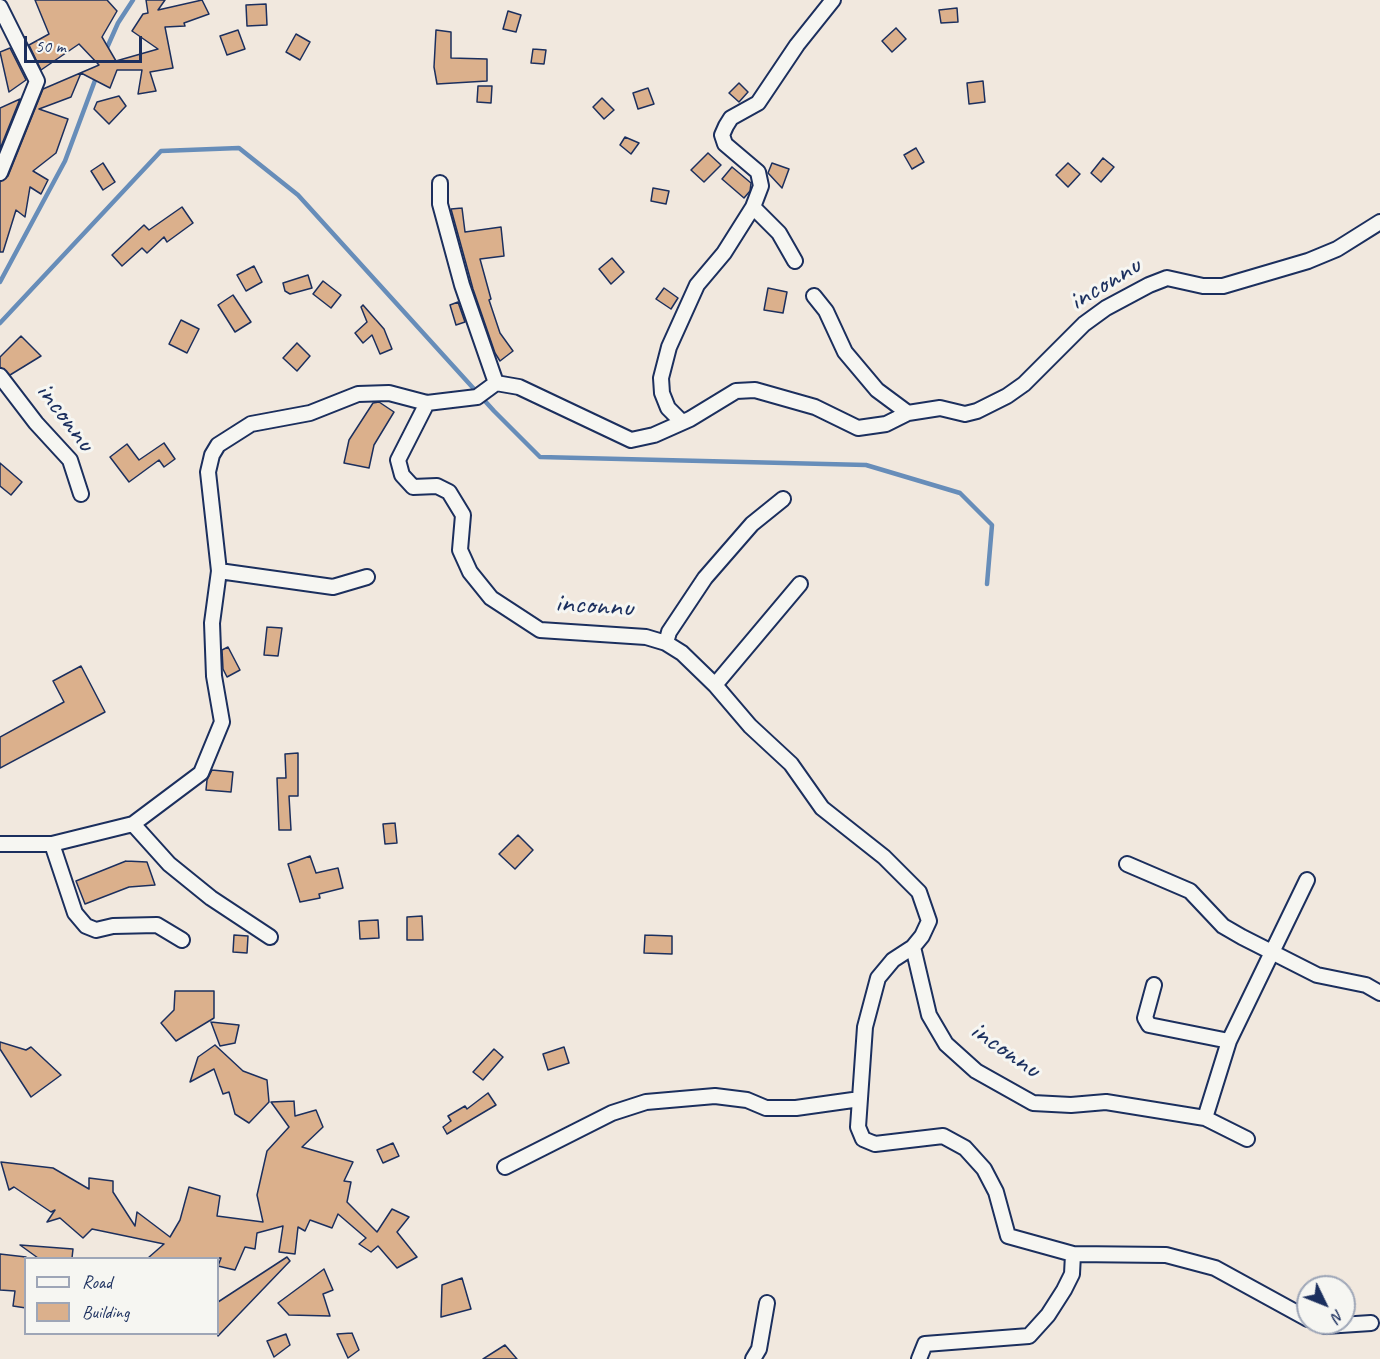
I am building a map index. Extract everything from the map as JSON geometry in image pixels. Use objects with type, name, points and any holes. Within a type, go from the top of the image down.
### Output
[{"type":"street","points":[[682,422],[668,408],[662,393],[661,378],[669,347],[697,285],[724,253],[753,207],[761,186],[760,176],[725,144],[722,135],[731,118],[758,103],[797,45],[833,0]]},
{"type":"street","points":[[0,7],[36,81],[0,173]]},
{"type":"street","points":[[0,844],[52,844],[133,824],[201,773],[222,722],[214,675],[212,623],[219,571],[208,472],[212,455],[218,445],[251,424],[310,413],[358,394],[389,393],[428,403],[477,397],[494,384],[462,285],[440,204],[440,183]]},
{"type":"street","points":[[753,207],[779,233],[795,261]]},
{"type":"street","name":"inconnu","points":[[494,384],[519,387],[631,440],[654,435],[736,392],[755,390],[815,407],[858,428],[886,424],[908,413],[940,408],[964,414],[977,411],[1007,396],[1024,384],[1084,324],[1106,308],[1149,285],[1167,278],[1203,286],[1223,286],[1308,261],[1337,249],[1380,222]]},
{"type":"street","points":[[814,296],[825,311],[845,352],[877,390],[908,413]]},
{"type":"street","name":"inconnu","points":[[0,376],[36,423],[70,460],[81,494]]},
{"type":"street","name":"inconnu","points":[[428,403],[398,460],[402,475],[413,487],[437,486],[449,492],[463,515],[460,550],[470,572],[491,598],[540,630],[646,637],[666,643],[682,653],[715,685],[750,726],[791,765],[822,808],[884,857],[920,892],[929,921],[922,936],[913,947],[893,960],[878,978],[865,1028],[858,1127],[862,1139],[875,1144],[943,1136],[965,1148],[984,1169],[996,1192],[1008,1236],[1073,1254],[1166,1255],[1215,1268],[1296,1312]]},
{"type":"street","name":"inconnu","points":[[666,643],[669,632],[705,578],[752,524],[783,499]]},
{"type":"street","points":[[219,571],[333,587],[367,577]]},
{"type":"street","points":[[715,685],[800,584]]},
{"type":"street","points":[[133,824],[168,864],[211,898],[270,937]]},
{"type":"street","points":[[52,844],[75,913],[86,926],[96,930],[113,926],[157,925],[182,940]]},
{"type":"street","points":[[1127,864],[1190,891],[1223,926],[1270,952],[1317,975],[1366,985],[1380,993]]},
{"type":"street","points":[[1205,1118],[1229,1041],[1270,952],[1307,880]]},
{"type":"street","name":"inconnu","points":[[913,947],[929,1015],[946,1044],[976,1071],[1033,1103],[1071,1105],[1106,1102],[1205,1118],[1247,1139]]},
{"type":"street","points":[[1154,985],[1145,1018],[1149,1025],[1229,1041]]},
{"type":"street","points":[[505,1167],[612,1113],[646,1102],[715,1096],[747,1100],[766,1108],[796,1108],[860,1099]]},
{"type":"street","points":[[919,1359],[925,1344],[1029,1336],[1048,1315],[1064,1290],[1072,1274],[1073,1254]]},
{"type":"street","points":[[753,1359],[761,1342],[767,1303]]},
{"type":"street","points":[[1356,1324],[1371,1323]]},
{"type":"building","points":[[35,0],[107,0],[117,11],[102,37],[116,61],[158,49],[132,31],[143,14],[148,13],[146,0],[165,0],[158,10],[202,0],[209,14],[184,23],[185,26],[165,27],[173,68],[150,72],[156,91],[138,94],[142,70],[117,70],[110,88],[81,73],[71,97],[39,109],[68,119],[56,153],[33,171],[48,180],[41,194],[30,187],[25,217],[16,210],[3,252],[0,252],[0,182],[8,176],[43,89],[99,65],[79,44],[41,70],[29,45],[49,34]]},
{"type":"building","points":[[266,4],[267,25],[247,26],[246,5]]},
{"type":"building","points":[[957,8],[958,22],[941,23],[939,10]]},
{"type":"building","points":[[508,11],[521,15],[516,32],[503,29]]},
{"type":"building","points":[[896,28],[906,39],[892,52],[882,41]]},
{"type":"building","points":[[238,30],[245,49],[227,55],[220,36]]},
{"type":"building","points":[[436,30],[451,32],[451,58],[487,59],[487,81],[437,84],[434,67]]},
{"type":"building","points":[[296,34],[310,42],[300,60],[286,52]]},
{"type":"building","points":[[10,48],[26,80],[9,92],[0,52]]},
{"type":"building","points":[[533,49],[546,50],[544,64],[531,63]]},
{"type":"building","points":[[983,81],[985,102],[969,104],[967,83]]},
{"type":"building","points":[[739,83],[748,92],[739,102],[729,93]]},
{"type":"building","points":[[478,86],[492,86],[491,103],[477,102]]},
{"type":"building","points":[[648,88],[654,104],[638,109],[633,93]]},
{"type":"building","points":[[119,96],[126,106],[109,124],[94,109],[97,102]]},
{"type":"building","points":[[602,98],[614,110],[604,119],[593,107]]},
{"type":"building","points":[[20,99],[0,149],[0,108]]},
{"type":"building","points":[[625,137],[639,143],[631,154],[620,145]]},
{"type":"building","points":[[916,148],[924,162],[912,169],[904,155]]},
{"type":"building","points":[[708,153],[721,165],[704,182],[691,170]]},
{"type":"building","points":[[1103,158],[1114,167],[1101,182],[1091,173]]},
{"type":"building","points":[[103,163],[115,182],[103,190],[91,171]]},
{"type":"building","points":[[772,163],[789,169],[782,188],[768,173]]},
{"type":"building","points":[[1068,163],[1080,174],[1068,187],[1056,175]]},
{"type":"building","points":[[732,167],[751,183],[750,191],[744,198],[722,179]]},
{"type":"building","points":[[653,188],[669,191],[666,204],[651,201]]},
{"type":"building","points":[[182,207],[193,223],[167,242],[164,237],[147,253],[142,248],[122,266],[112,255],[144,225],[149,230]]},
{"type":"building","points":[[462,208],[465,232],[501,227],[504,256],[480,259],[491,299],[489,300],[500,333],[513,351],[500,361],[495,353],[473,289],[451,209]]},
{"type":"building","points":[[612,258],[624,272],[611,284],[599,269]]},
{"type":"building","points":[[254,266],[262,282],[246,291],[237,275]]},
{"type":"building","points":[[308,275],[312,288],[290,294],[285,291],[283,283]]},
{"type":"building","points":[[323,281],[341,295],[331,308],[313,294]]},
{"type":"building","points":[[664,288],[678,298],[671,309],[656,299]]},
{"type":"building","points":[[768,288],[787,292],[783,313],[764,310]]},
{"type":"building","points":[[233,295],[251,322],[235,332],[218,305]]},
{"type":"building","points":[[458,302],[465,322],[456,325],[450,305]]},
{"type":"building","points":[[363,305],[384,329],[392,349],[380,354],[372,335],[363,343],[355,333],[367,322],[361,307]]},
{"type":"building","points":[[181,320],[199,329],[187,353],[169,344]]},
{"type":"building","points":[[21,336],[41,356],[10,375],[0,367],[0,357]]},
{"type":"building","points":[[297,343],[310,356],[297,371],[283,358]]},
{"type":"building","points":[[379,402],[394,412],[374,445],[369,468],[344,463],[349,440],[373,403]]},
{"type":"building","points":[[164,443],[175,459],[164,467],[159,460],[129,482],[110,457],[127,444],[139,460]]},
{"type":"building","points":[[0,463],[22,482],[11,495],[0,486]]},
{"type":"building","points":[[267,627],[282,628],[278,656],[264,655]]},
{"type":"building","points":[[228,647],[240,670],[227,677],[223,669],[222,650]]},
{"type":"building","points":[[81,666],[105,712],[0,768],[0,737],[64,702],[53,681]]},
{"type":"building","points":[[298,753],[298,796],[289,796],[291,830],[279,830],[277,778],[286,778],[285,754]]},
{"type":"building","points":[[212,770],[233,772],[231,792],[206,790],[207,780]]},
{"type":"building","points":[[395,823],[397,843],[385,844],[383,824]]},
{"type":"building","points":[[518,835],[533,850],[515,869],[499,854]]},
{"type":"building","points":[[310,856],[316,873],[338,868],[343,888],[319,894],[320,898],[300,902],[288,864]]},
{"type":"building","points":[[126,861],[147,862],[155,885],[129,887],[85,904],[76,881]]},
{"type":"building","points":[[422,916],[423,940],[407,940],[407,917]]},
{"type":"building","points":[[378,920],[379,938],[360,939],[359,921]]},
{"type":"building","points":[[234,935],[248,936],[247,953],[233,952]]},
{"type":"building","points":[[645,935],[672,936],[672,954],[644,953]]},
{"type":"building","points":[[175,991],[214,991],[214,1018],[176,1041],[161,1023],[174,1010]]},
{"type":"building","points":[[211,1022],[239,1025],[235,1043],[220,1046]]},
{"type":"building","points":[[0,1042],[26,1050],[31,1047],[61,1075],[31,1097],[0,1049]]},
{"type":"building","points":[[215,1045],[243,1071],[267,1080],[269,1102],[249,1123],[235,1114],[229,1092],[223,1094],[214,1069],[190,1082],[198,1057]]},
{"type":"building","points":[[564,1047],[569,1063],[548,1070],[543,1054]]},
{"type":"building","points":[[494,1049],[503,1057],[483,1080],[473,1072]]},
{"type":"building","points":[[488,1093],[496,1105],[447,1134],[443,1127],[451,1121],[448,1116],[465,1106],[467,1109]]},
{"type":"building","points":[[294,1101],[295,1116],[316,1110],[323,1127],[302,1147],[353,1162],[344,1181],[351,1182],[347,1202],[377,1232],[392,1209],[409,1217],[397,1232],[417,1257],[397,1268],[378,1246],[371,1252],[359,1244],[366,1238],[338,1214],[332,1228],[310,1220],[305,1231],[298,1227],[295,1254],[279,1252],[283,1226],[257,1233],[255,1249],[245,1247],[235,1270],[219,1266],[221,1258],[219,1257],[149,1257],[164,1244],[92,1229],[83,1238],[60,1218],[47,1222],[55,1210],[51,1212],[14,1187],[9,1190],[1,1162],[53,1168],[89,1189],[89,1178],[113,1181],[113,1192],[135,1226],[137,1212],[170,1237],[180,1220],[189,1187],[220,1196],[217,1216],[263,1222],[257,1195],[267,1151],[289,1127],[271,1102]]},
{"type":"building","points":[[393,1143],[399,1156],[383,1163],[377,1150]]},
{"type":"building","points":[[20,1245],[73,1249],[72,1257],[37,1257]]},
{"type":"building","points":[[0,1254],[26,1257],[24,1257],[24,1308],[13,1306],[15,1291],[0,1290]]},
{"type":"building","points":[[287,1257],[290,1261],[219,1335],[219,1301]]},
{"type":"building","points":[[324,1269],[333,1290],[323,1294],[330,1316],[289,1315],[278,1303]]},
{"type":"building","points":[[462,1278],[471,1309],[441,1317],[442,1285]]},
{"type":"building","points":[[352,1333],[359,1350],[348,1358],[337,1334]]},
{"type":"building","points":[[286,1334],[290,1345],[274,1357],[267,1341]]},
{"type":"building","points":[[505,1345],[517,1359],[483,1359]]},
{"type":"waterway","points":[[106,50],[118,23],[133,0]]},
{"type":"waterway","points":[[0,282],[65,161],[97,75]]},
{"type":"waterway","points":[[0,323],[161,151],[239,148],[298,195],[494,411],[540,457],[866,465],[960,493],[992,525],[987,584]]}]
